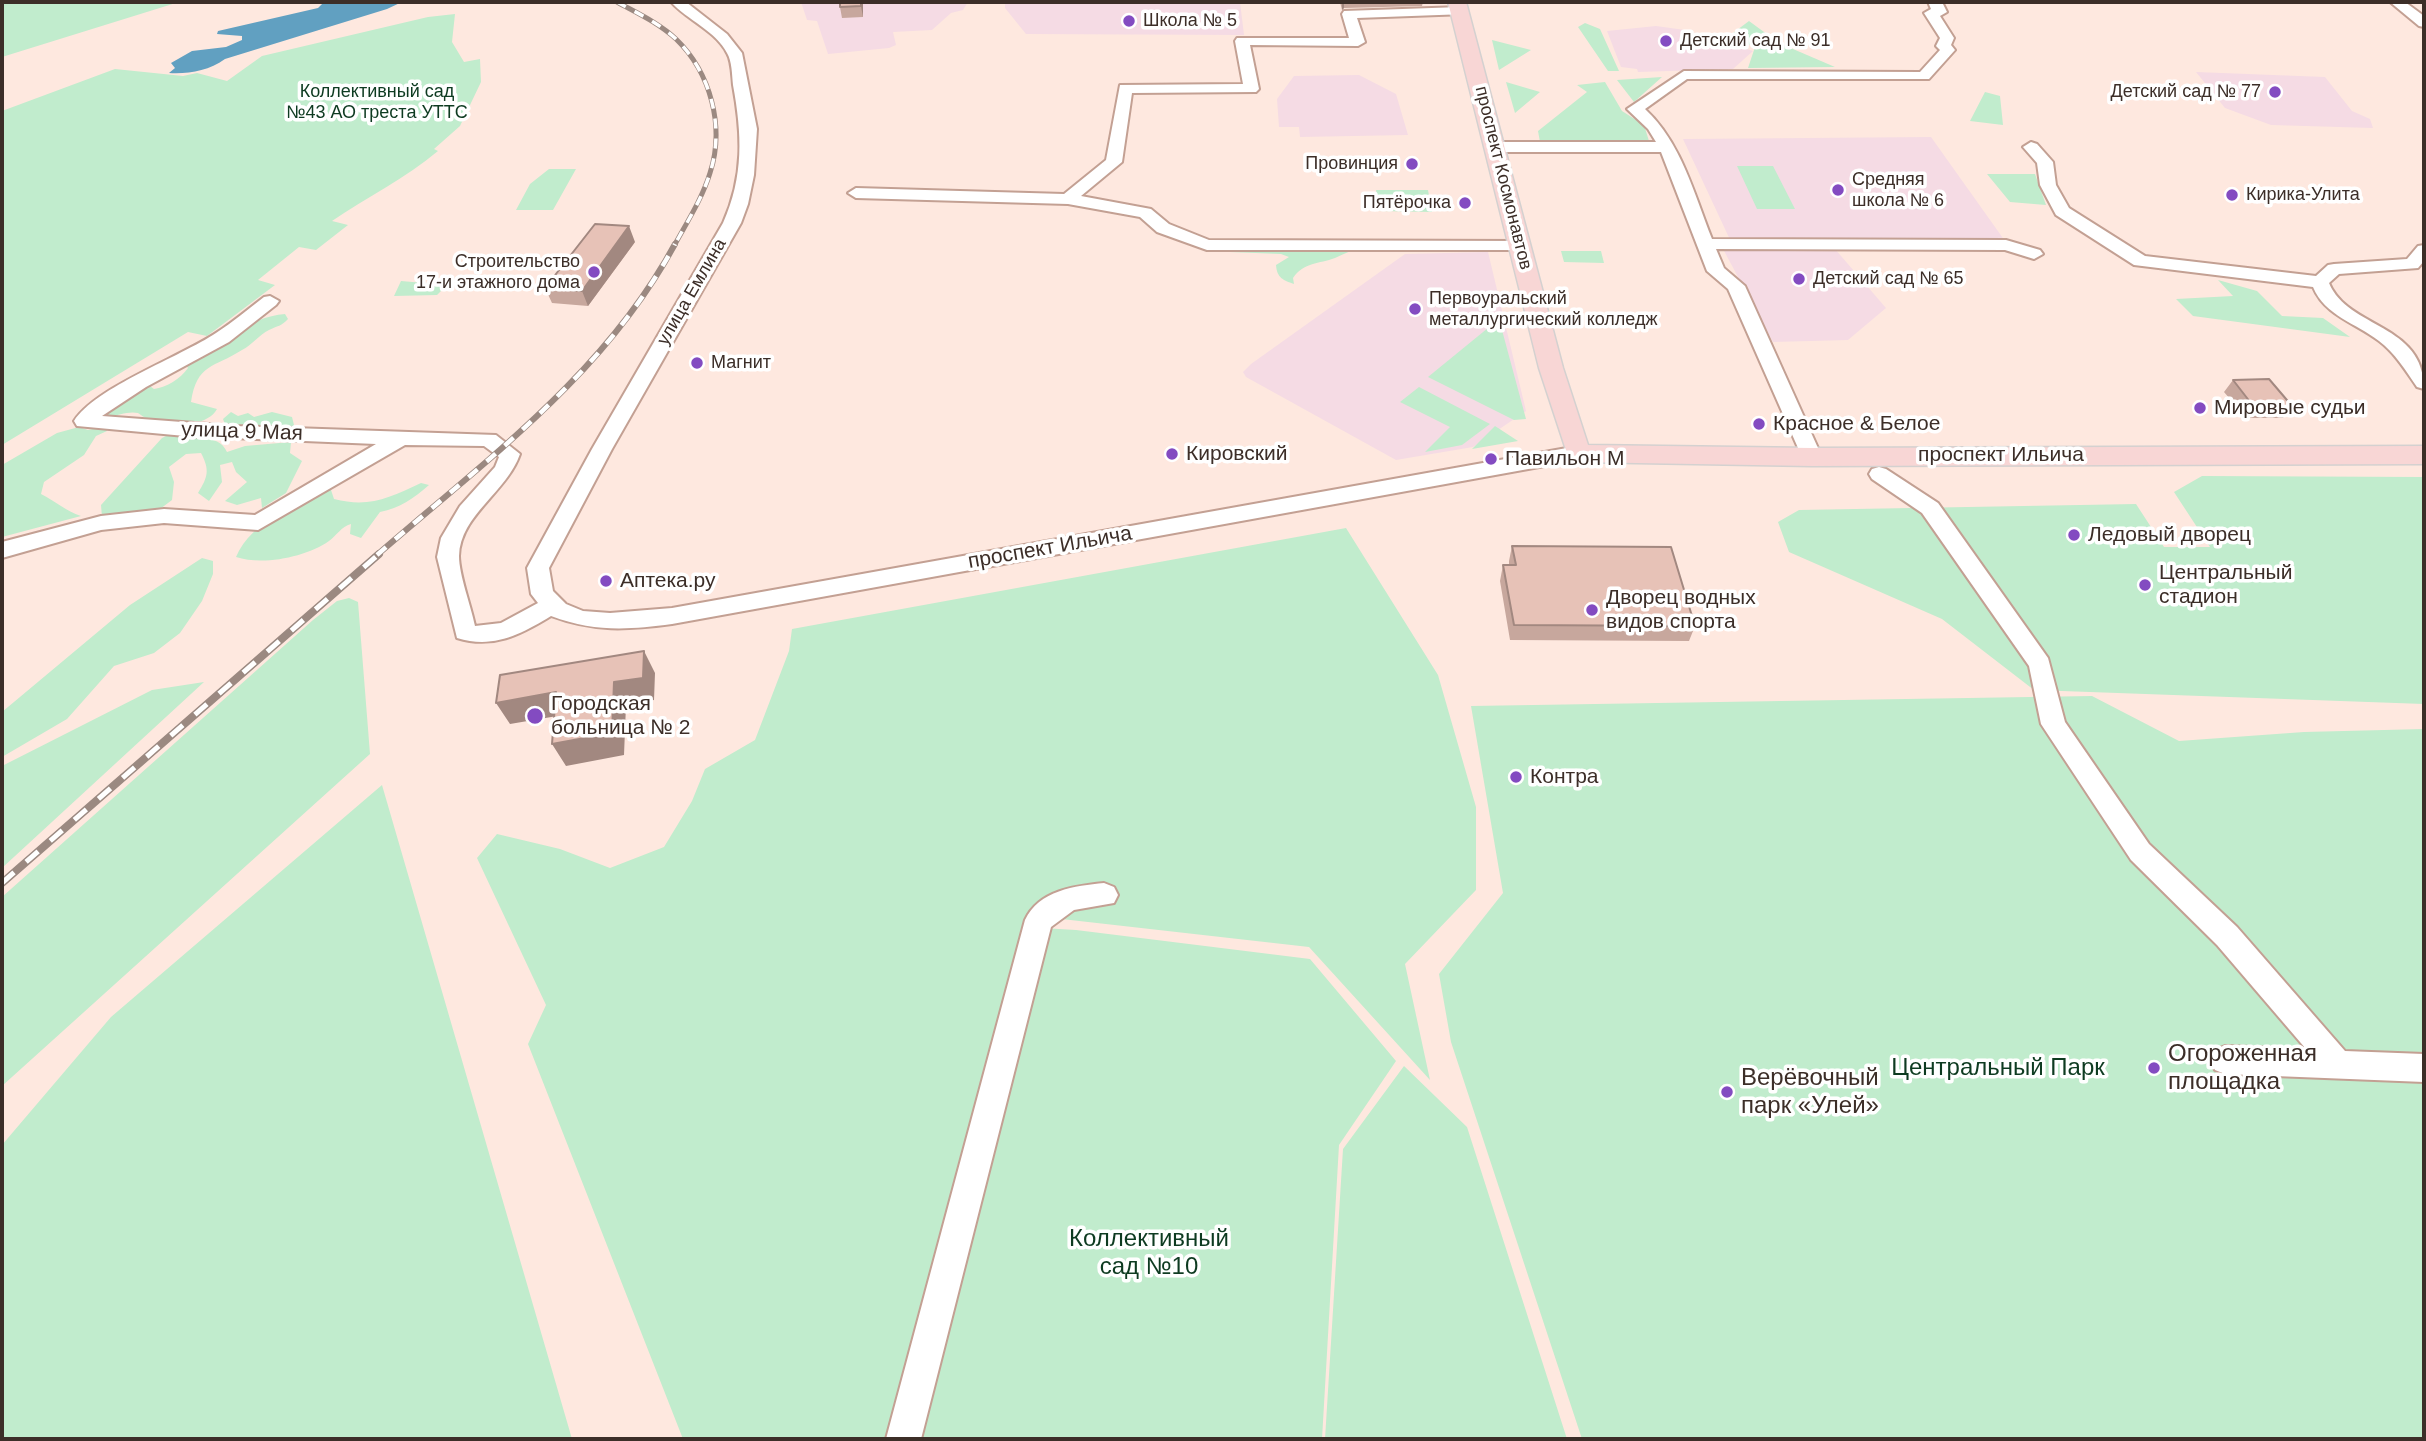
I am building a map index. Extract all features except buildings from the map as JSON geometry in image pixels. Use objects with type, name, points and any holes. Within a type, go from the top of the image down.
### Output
[{"type":"main road","name":"проспект Космонавтов","points":[[1459,7],[1551,369],[1575,444]]},
{"type":"main road","name":"проспект Ильича","points":[[1575,444],[1812,457],[2424,455]]},
{"type":"street","name":"улица Емлина","points":[[549,607],[541,596],[537,583],[538,568],[547,549],[732,223],[740,204],[746,175],[749,129],[738,63],[735,53],[722,37],[682,2]]},
{"type":"street","points":[[1335,2],[1337,13],[1349,14],[1459,7]]},
{"type":"street","points":[[1812,457],[1736,286],[1716,271],[1667,146],[1654,125],[1635,109],[1684,75],[1924,76],[1948,50],[1943,46],[1947,38],[1931,13],[1940,12],[1935,2]]},
{"type":"street","points":[[2397,2],[2424,23]]},
{"type":"street","points":[[1069,199],[1114,162],[1125,88],[1251,89],[1242,41],[1358,42],[1349,14]]},
{"type":"street","points":[[1495,147],[1667,146]]},
{"type":"street","points":[[2031,147],[2045,162],[2048,185],[2062,211],[2140,261],[2319,282],[2334,269],[2413,264],[2424,250]]},
{"type":"street","points":[[856,194],[1069,199],[1145,213],[1163,228],[1207,245],[1520,246]]},
{"type":"street","points":[[1705,244],[2006,245],[2034,254]]},
{"type":"street","points":[[2319,282],[2323,293],[2334,305],[2386,337],[2424,383]]},
{"type":"street","name":"улица 9 Мая","points":[[270,301],[222,338],[104,404],[84,421],[247,435],[304,434],[489,440],[498,449],[510,454],[504,472],[468,507],[454,529],[449,545],[448,557],[465,632],[479,637],[508,630],[549,607]]},
{"type":"street","points":[[2,550],[101,523],[164,516],[258,523],[400,439]]},
{"type":"street","name":"проспект Ильича","points":[[549,607],[573,618],[603,621],[625,621],[722,608],[1575,444]]},
{"type":"street","points":[[1879,474],[1930,508],[2040,664],[2053,724],[2140,852],[2227,936],[2339,1066]]},
{"type":"street","points":[[903,1439],[1018,991],[1039,920],[1068,900],[1104,895]]},
{"type":"street","points":[[2225,1060],[2424,1068]]},
{"type":"shaded area","points":[[801,2],[968,2],[963,10],[951,13],[932,30],[893,32],[896,45],[889,48],[828,54],[817,21],[807,20]]},
{"type":"shaded area","name":"Школа № 5","points":[[1005,2],[1240,2],[1244,35],[1026,34],[1005,8]]},
{"type":"shaded area","name":"Детский сад № 91","points":[[1656,26],[1685,30],[1753,51],[1733,69],[1638,72],[1637,69],[1621,67],[1607,31]]},
{"type":"shaded area","name":"Детский сад № 77","points":[[2196,72],[2325,77],[2352,111],[2370,119],[2373,128],[2271,125],[2225,108]]},
{"type":"shaded area","points":[[1359,75],[1396,94],[1408,135],[1300,137],[1299,127],[1279,127],[1277,99],[1294,76]]},
{"type":"shaded area","name":"Средняя школа № 6","points":[[1931,137],[2005,241],[1732,244],[1683,139]]},
{"type":"shaded area","name":"Детский сад № 65","points":[[1723,249],[1835,249],[1886,308],[1848,340],[1773,342]]},
{"type":"shaded area","name":"Первоуральский металлургический колледж","points":[[1488,252],[1526,411],[1473,447],[1396,460],[1246,377],[1243,372],[1405,254]]},
{"type":"green space","points":[[2,2],[179,2],[2,57]]},
{"type":"green space","name":"Коллективный сад №43 АО треста УТТС","points":[[455,14],[452,42],[464,62],[480,59],[481,82],[460,126],[434,149],[438,151],[332,221],[348,225],[316,250],[299,247],[258,280],[275,285],[207,336],[188,332],[2,445],[2,111],[115,69],[183,76],[197,73],[227,81],[262,56],[428,17]]},
{"type":"green space","points":[[1749,21],[1779,43],[1835,67],[1748,68],[1755,47],[1729,36]]},
{"type":"green space","points":[[1585,23],[1600,29],[1619,71],[1608,71],[1578,27]]},
{"type":"green space","points":[[1492,40],[1531,50],[1499,70]]},
{"type":"green space","points":[[1662,77],[1634,102],[1617,80]]},
{"type":"green space","points":[[1506,82],[1540,92],[1515,113]]},
{"type":"green space","points":[[1605,82],[1622,111],[1644,125],[1649,141],[1540,142],[1538,131],[1587,92],[1577,85]]},
{"type":"green space","points":[[1985,92],[2000,96],[2003,125],[1970,121]]},
{"type":"green space","points":[[1737,166],[1773,166],[1795,209],[1757,209]]},
{"type":"green space","points":[[549,169],[576,169],[553,210],[516,210],[530,184]]},
{"type":"green space","points":[[1987,174],[2035,174],[2046,205],[2010,202]]},
{"type":"green space","points":[[1376,190],[1428,190],[1432,212],[1379,211]]},
{"type":"green space","points":[[1226,250],[1351,251],[1335,258],[1302,269],[1293,278],[1294,284],[1281,278],[1276,265],[1289,257]]},
{"type":"green space","points":[[1561,251],[1601,251],[1604,263],[1564,262]]},
{"type":"green space","points":[[2218,280],[2257,291],[2282,316],[2323,318],[2350,337],[2193,316],[2176,299],[2233,296]]},
{"type":"green space","points":[[401,281],[447,285],[437,295],[394,296]]},
{"type":"green space","points":[[285,314],[288,319],[284,323],[265,332],[246,348],[202,373],[191,402],[217,409],[204,420],[185,424],[165,423],[147,419],[138,413],[109,417],[106,410],[147,384],[154,389],[173,382],[188,368],[184,362],[232,333],[258,320]]},
{"type":"green space","points":[[1499,319],[1526,419],[1514,420],[1428,377]]},
{"type":"green space","points":[[1419,387],[1490,424],[1462,445],[1425,452],[1450,427],[1400,402]]},
{"type":"green space","points":[[231,412],[238,416],[248,413],[254,417],[272,412],[292,417],[294,425],[288,431],[226,427],[223,419]]},
{"type":"green space","points":[[106,426],[107,431],[96,436],[84,455],[44,482],[41,494],[81,516],[2,537],[2,465],[57,433],[79,427],[88,430]]},
{"type":"green space","points":[[1495,426],[1518,441],[1472,449]]},
{"type":"green space","points":[[172,433],[210,439],[223,446],[227,452],[245,446],[291,442],[290,453],[302,461],[286,493],[262,508],[261,498],[237,505],[225,501],[247,482],[236,472],[232,462],[220,465],[222,482],[209,501],[198,493],[207,473],[201,453],[186,454],[169,467],[174,482],[172,500],[160,509],[102,517],[101,505],[162,438]]},
{"type":"green space","name":"Центральный стадион","points":[[2202,476],[2424,477],[2424,704],[2034,690],[1942,619],[1789,552],[1778,522],[1799,510],[2136,504],[2164,547],[2210,547],[2174,492]]},
{"type":"green space","points":[[421,483],[429,485],[406,502],[380,512],[361,538],[350,534],[351,524],[309,552],[259,561],[236,557],[243,544],[264,523],[330,487],[334,499],[368,502],[389,497]]},
{"type":"green space","points":[[1346,528],[1438,675],[1476,807],[1476,890],[1405,964],[1430,1080],[1309,947],[1035,916],[894,1439],[683,1439],[528,1044],[546,1005],[477,858],[497,834],[560,849],[610,868],[664,847],[692,801],[705,769],[755,740],[789,651],[792,629]]},
{"type":"green space","points":[[202,558],[213,561],[213,574],[202,601],[180,633],[154,653],[114,666],[67,719],[2,757],[2,712],[130,605]]},
{"type":"green space","points":[[349,598],[358,602],[370,754],[2,1086],[2,897],[313,620],[337,601]]},
{"type":"green space","points":[[204,682],[2,868],[2,766],[152,690]]},
{"type":"green space","name":"Центральный Парк","points":[[2092,696],[2179,741],[2304,732],[2424,729],[2424,1439],[1582,1439],[1451,1042],[1439,974],[1503,893],[1471,706]]},
{"type":"green space","points":[[382,785],[572,1439],[2,1439],[2,1145],[111,1017]]},
{"type":"green space","name":"Коллективный сад №10","points":[[1042,928],[1310,959],[1396,1061],[1339,1145],[1322,1439],[913,1439]]},
{"type":"green space","points":[[1404,1066],[1467,1127],[1567,1439],[1325,1439],[1343,1149]]},
{"type":"water","points":[[324,2],[402,2],[225,59],[205,69],[169,73],[175,68],[171,63],[192,51],[226,47],[242,40],[242,36],[217,34],[218,31],[318,8]]},
{"type":"railway","points":[[617,2],[655,23],[676,39],[698,68],[712,102],[716,137],[710,173],[699,201],[674,246]]},
{"type":"railway","points":[[377,555],[501,449],[579,374],[647,291],[675,244]]},
{"type":"railway","points":[[2,883],[379,554]]},
{"type":"place","name":"Школа № 5","points":[[1129,21]]},
{"type":"place","name":"Детский сад № 91","points":[[1666,41]]},
{"type":"place","name":"Детский сад № 77","points":[[2275,92]]},
{"type":"place","name":"Провинция","points":[[1412,164]]},
{"type":"place","name":"Средняя школа № 6","points":[[1838,190]]},
{"type":"place","name":"Кирика-Улита","points":[[2232,195]]},
{"type":"place","name":"Пятёрочка","points":[[1465,203]]},
{"type":"place","name":"Строительство 17-и этажного дома","points":[[594,272]]},
{"type":"place","name":"Детский сад № 65","points":[[1799,279]]},
{"type":"place","name":"Первоуральский металлургический колледж","points":[[1415,309]]},
{"type":"place","name":"Магнит","points":[[697,363]]},
{"type":"place","name":"Мировые судьи","points":[[2200,408]]},
{"type":"place","name":"Красное & Белое","points":[[1759,424]]},
{"type":"place","name":"Кировский","points":[[1172,454]]},
{"type":"place","name":"Павильон М","points":[[1491,459]]},
{"type":"place","name":"Ледовый дворец","points":[[2074,535]]},
{"type":"place","name":"Аптека.ру","points":[[606,581]]},
{"type":"place","name":"Центральный стадион","points":[[2145,585]]},
{"type":"place","name":"Дворец водных видов спорта","points":[[1592,610]]},
{"type":"place","name":"Городская больница № 2","points":[[535,716]]},
{"type":"place","name":"Контра","points":[[1516,777]]},
{"type":"place","name":"Огороженная площадка","points":[[2154,1068]]},
{"type":"place","name":"Верёвочный парк «Улей»","points":[[1727,1092]]}]
